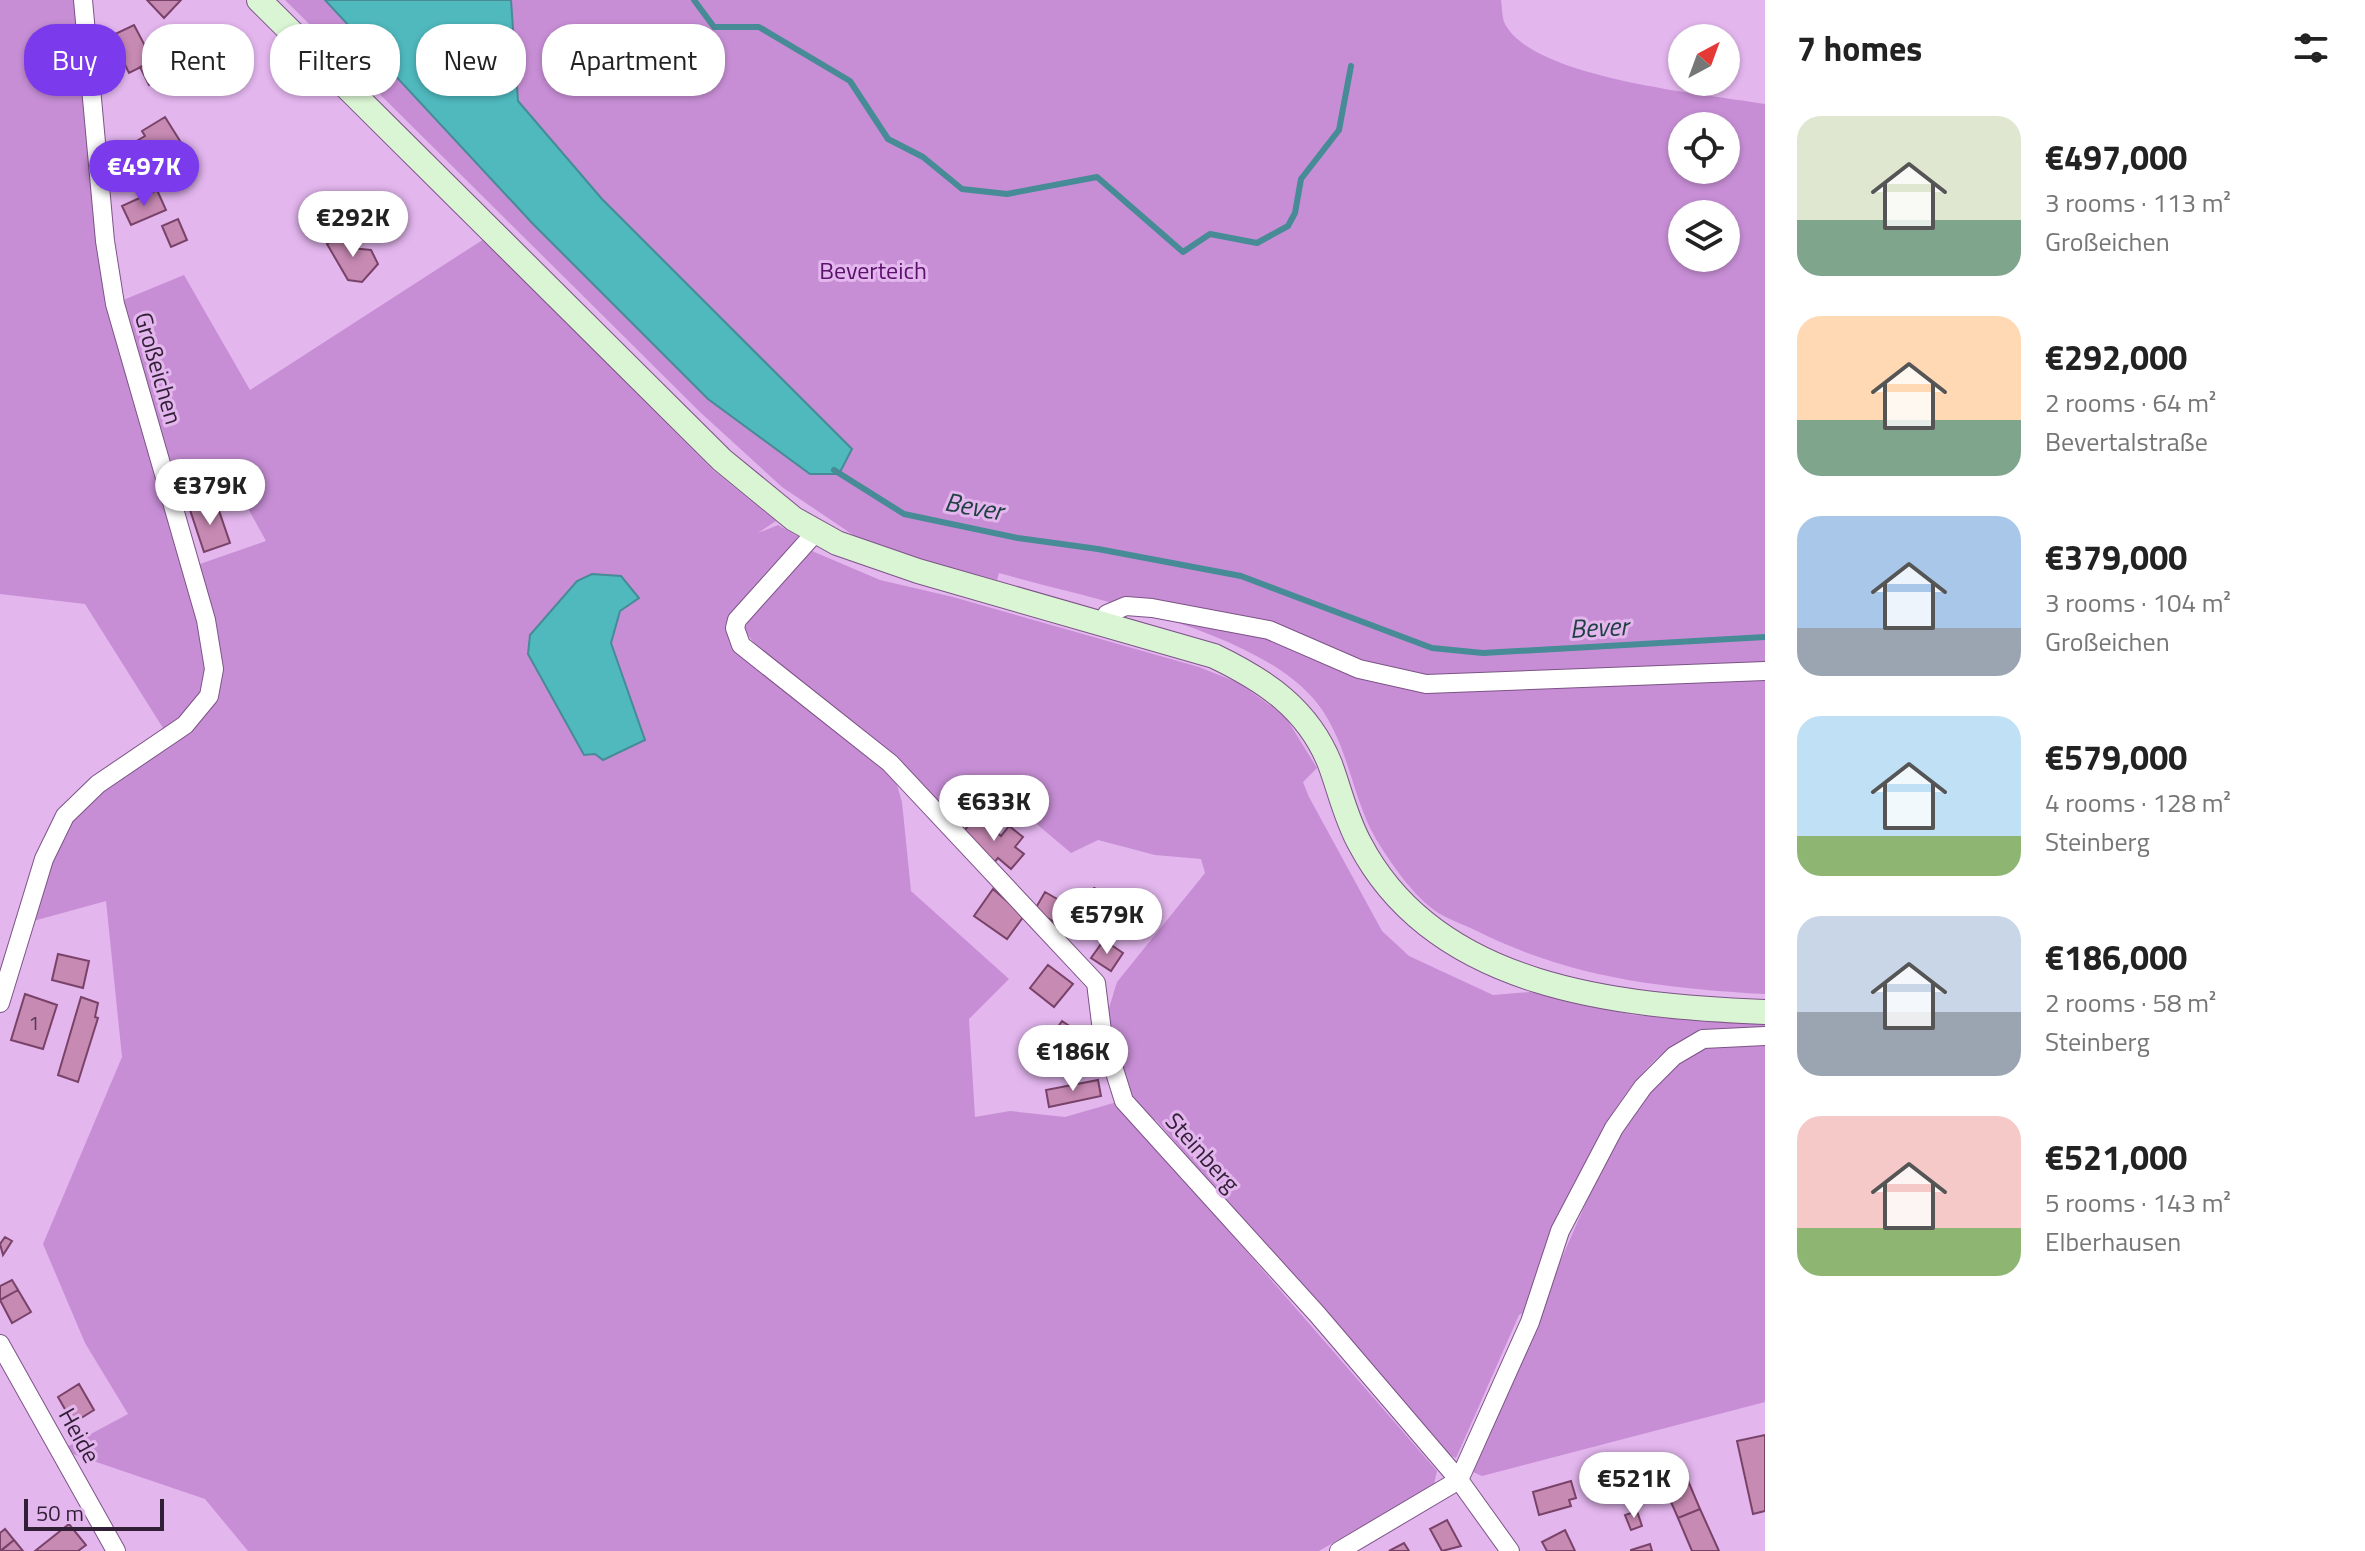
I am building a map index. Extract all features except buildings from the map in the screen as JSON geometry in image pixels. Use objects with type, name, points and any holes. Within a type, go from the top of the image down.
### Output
[{"type":"street","name":"Großeichen","points":[[0,1003],[55,832],[82,798],[98,784],[197,715],[209,696],[214,669],[206,620],[115,304],[105,241],[83,0]]},
{"type":"street","points":[[259,0],[722,460],[762,496],[815,533],[897,565],[1214,656],[1263,681],[1288,701],[1316,736],[1353,830],[1371,864],[1402,904],[1438,935],[1535,980],[1598,995],[1679,1008],[1765,1012]]},
{"type":"street","name":"Steinberg","points":[[815,533],[737,620],[735,628],[741,645],[890,763],[1096,983],[1102,1031],[1124,1101],[1317,1314],[1459,1480]]},
{"type":"street","points":[[1102,625],[1107,614],[1126,606],[1178,611],[1269,630],[1359,669],[1426,684],[1765,671]]},
{"type":"street","points":[[1339,1551],[1459,1480],[1530,1322],[1560,1231],[1614,1128],[1643,1087],[1674,1056],[1703,1039],[1765,1036]]},
{"type":"street","name":"Heide","points":[[0,1344],[116,1551]]},
{"type":"street","points":[[1459,1480],[1510,1551]]},
{"type":"green space","points":[[0,0],[87,0],[89,24],[24,24],[24,96],[96,96],[116,303],[184,275],[250,390],[484,239],[713,470],[776,521],[758,533],[778,525],[799,537],[729,637],[758,648],[744,630],[755,607],[812,551],[880,580],[953,597],[1199,667],[1239,683],[1285,716],[1317,768],[1303,782],[1309,797],[1382,931],[1409,956],[1493,995],[1530,992],[1633,1015],[1765,1023],[1765,1029],[1704,1032],[1672,1046],[1643,1073],[1616,1108],[1570,1195],[1526,1311],[1519,1315],[1456,1458],[1443,1452],[1156,1120],[1144,1123],[1102,1031],[1117,982],[1205,873],[1201,859],[1155,855],[1098,840],[1071,853],[999,792],[954,831],[891,765],[902,802],[911,891],[1009,979],[969,1019],[975,1117],[1010,1111],[1065,1117],[1117,1102],[1437,1471],[1434,1484],[1319,1551],[248,1551],[205,1499],[61,1450],[128,1414],[85,1343],[43,1244],[122,1057],[106,901],[26,923],[55,832],[168,736],[85,604],[0,594]],"holes":[[[229,474],[266,541],[197,565],[167,479]],[[621,576],[639,598],[620,611],[611,643],[645,739],[603,760],[595,754],[584,755],[578,744]]]},
{"type":"green space","name":"Beverteich","points":[[285,0],[1501,0],[1505,24],[1522,43],[1550,58],[1585,71],[1668,89],[1668,96],[1712,96],[1765,104],[1765,671],[1566,686],[1765,679],[1765,994],[1653,984],[1582,970],[1512,947],[1444,916],[1434,910],[1402,877],[1376,839],[1334,730],[1312,697],[1284,673],[1249,652],[1165,618],[999,573],[997,580],[871,547],[782,487],[701,413],[382,96],[400,96],[400,24],[309,24]]},
{"type":"green space","points":[[1765,1041],[1765,1402],[1482,1476],[1473,1472],[1485,1433],[1617,1132],[1656,1079],[1706,1046]]},
{"type":"shaded area","points":[[325,0],[511,0],[513,24],[416,24],[416,96],[518,96],[518,101],[602,199],[852,449],[839,474],[810,474],[708,399],[533,224],[400,81],[400,24],[347,24]]},
{"type":"shaded area","points":[[592,574],[621,576],[639,598],[620,611],[611,643],[645,740],[603,760],[595,754],[584,755],[528,654],[530,635],[577,581]]},
{"type":"waterway","points":[[694,0],[714,27],[759,27],[850,81],[888,139],[923,157],[962,189],[1007,194],[1097,177],[1183,252],[1210,234],[1257,243],[1288,226],[1295,213],[1301,179],[1339,130],[1351,66]]},
{"type":"waterway","name":"Bever","points":[[834,470],[904,514],[1018,538],[1098,549],[1241,576],[1432,648],[1483,653],[1765,637]]}]
